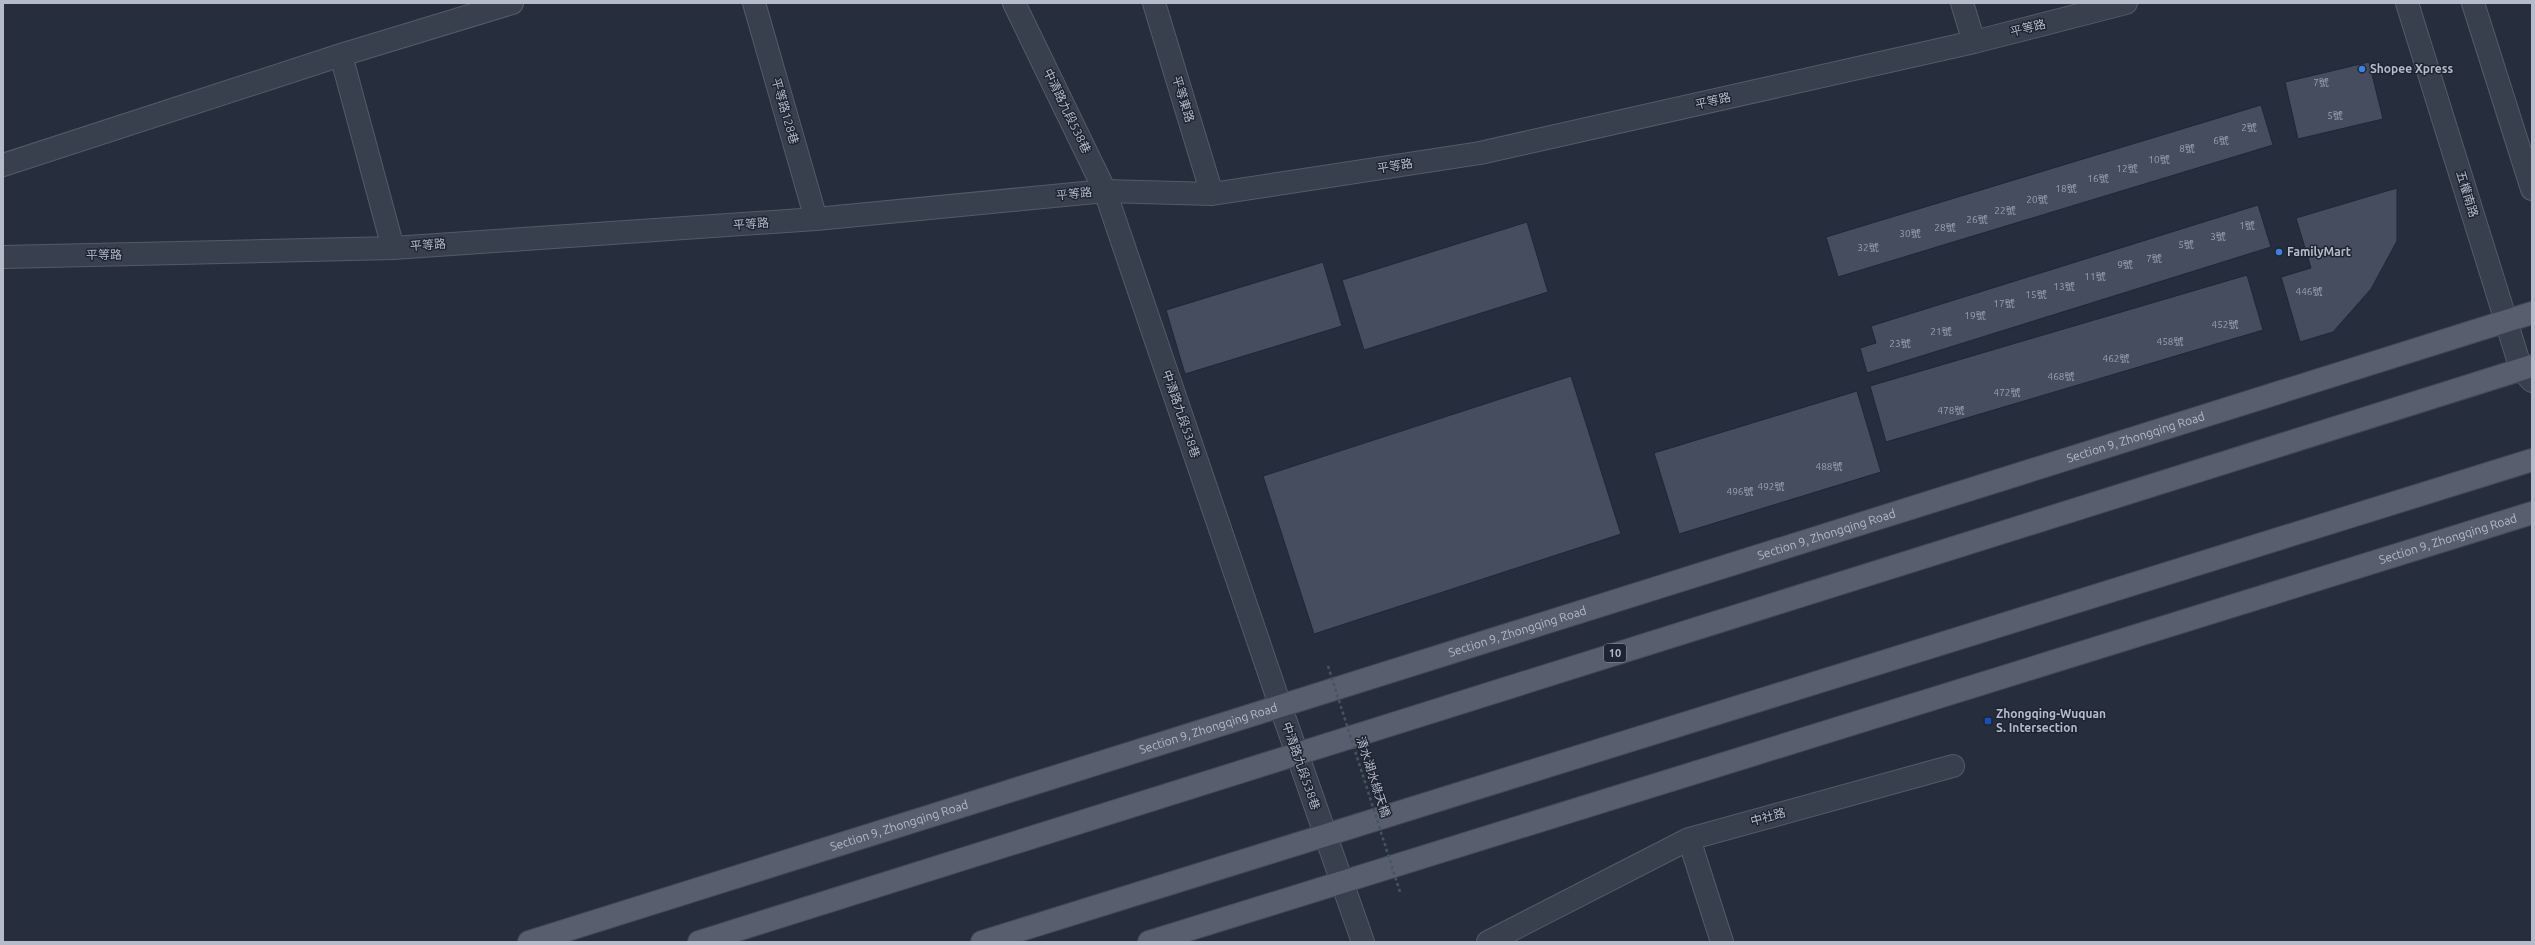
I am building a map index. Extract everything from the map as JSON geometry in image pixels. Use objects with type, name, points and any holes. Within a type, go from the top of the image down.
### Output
[{"type":"main road","name":"Section 9, Zhongqing Road","points":[[529,942],[2532,313]]},
{"type":"main road","points":[[2507,321],[2532,331]]},
{"type":"main road","name":"10","points":[[699,942],[1296,753],[2528,372]]},
{"type":"main road","points":[[982,942],[1325,834],[2532,460]]},
{"type":"main road","name":"Section 9, Zhongqing Road","points":[[1149,942],[2532,513]]},
{"type":"street","points":[[3,166],[341,55],[512,3]]},
{"type":"street","name":"平等路128巷","points":[[754,3],[816,219]]},
{"type":"street","name":"中清路九段538巷","points":[[1014,3],[1105,191],[1296,753],[1363,942]]},
{"type":"street","name":"平等東路","points":[[1154,3],[1212,194]]},
{"type":"street","points":[[1962,3],[1974,42]]},
{"type":"street","name":"平等路","points":[[3,257],[394,248],[816,219],[1105,191],[1212,194],[1480,153],[1974,42],[2126,3]]},
{"type":"street","name":"五權南路","points":[[2407,3],[2507,321],[2528,372]]},
{"type":"street","points":[[2473,3],[2532,189]]},
{"type":"street","points":[[341,55],[394,248]]},
{"type":"street","name":"中社路","points":[[1488,942],[1689,839],[1953,766]]},
{"type":"street","points":[[1689,839],[1722,942]]},
{"type":"path","name":"清水湖水綠天橋","points":[[1328,666],[1400,892]]},
{"type":"building","points":[[2369,62],[2383,119],[2298,139],[2285,82]]},
{"type":"building","points":[[2261,105],[2273,145],[1838,277],[1826,237]]},
{"type":"building","points":[[2397,188],[2397,241],[2371,289],[2333,332],[2300,342],[2281,277],[2311,268],[2296,218]]},
{"type":"building","points":[[2258,205],[2271,247],[1867,373],[1860,348],[1876,343],[1871,326]]},
{"type":"building","points":[[1527,222],[1548,292],[1364,350],[1342,280]]},
{"type":"building","points":[[1323,262],[1342,326],[1185,374],[1166,310]]},
{"type":"building","points":[[2247,275],[2263,330],[1886,442],[1870,386]]},
{"type":"building","points":[[1571,376],[1621,534],[1314,634],[1263,476]]},
{"type":"building","points":[[1857,391],[1881,472],[1679,534],[1654,453]]},
{"type":"place","name":"Shopee Xpress","points":[[2362,69]]},
{"type":"place","name":"FamilyMart","points":[[2279,252]]},
{"type":"place","name":"Zhongqing-Wuquan S. Intersection","points":[[1988,721]]}]
